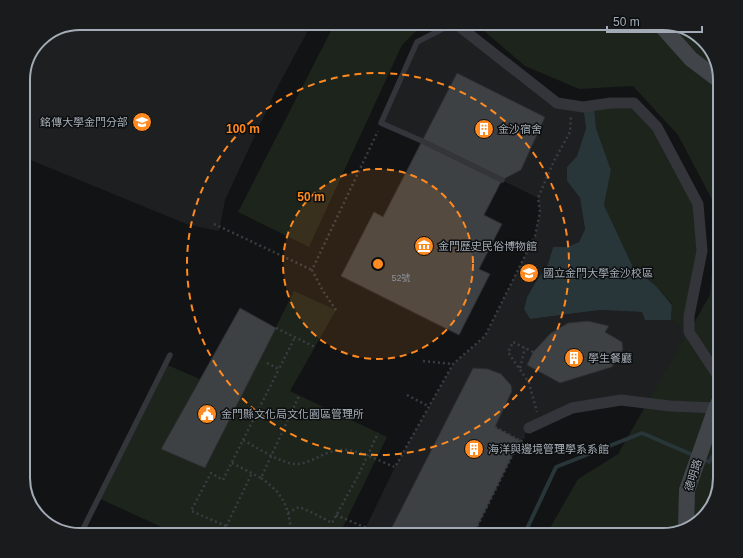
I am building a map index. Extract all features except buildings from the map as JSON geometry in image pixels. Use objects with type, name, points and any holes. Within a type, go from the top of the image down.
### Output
[{"type":"street","points":[[463,30],[557,103],[583,107],[611,103],[634,103],[657,126],[698,204],[702,251],[689,316],[689,332],[713,368]]},
{"type":"street","points":[[665,30],[691,59],[712,75]]},
{"type":"street","points":[[529,428],[572,408],[621,400],[670,406],[713,404]]},
{"type":"street","name":"德明路","points":[[686,522],[687,490],[713,418]]},
{"type":"lane","points":[[440,30],[417,42],[381,123],[502,180]]},
{"type":"lane","points":[[84,528],[170,355]]},
{"type":"path","points":[[243,440],[282,461],[296,464],[307,462],[335,450],[345,450],[368,455],[377,461],[395,467],[453,364],[485,336],[535,236],[540,212],[538,198],[554,161],[570,132],[570,105]]},
{"type":"path","points":[[312,270],[381,123]]},
{"type":"path","points":[[214,224],[312,270],[323,291],[336,310]]},
{"type":"path","points":[[276,328],[316,347]]},
{"type":"path","points":[[252,473],[226,526],[191,511],[211,473],[223,480],[295,337]]},
{"type":"path","points":[[476,528],[512,456],[537,415],[529,383],[508,352],[513,342],[533,352]]},
{"type":"path","points":[[520,369],[525,348]]},
{"type":"path","points":[[423,361],[453,364]]},
{"type":"path","points":[[267,363],[279,369]]},
{"type":"path","points":[[407,395],[428,406]]},
{"type":"path","points":[[261,478],[299,396]]},
{"type":"path","points":[[495,427],[521,441]]},
{"type":"path","points":[[288,513],[299,507],[332,523],[378,434]]},
{"type":"path","points":[[232,463],[261,478],[272,486],[282,498],[288,513],[291,528]]},
{"type":"path","points":[[336,515],[367,528]]},
{"type":"shaded area","name":"銘傳大學金門分部","points":[[80,30],[308,30],[277,88],[225,200],[219,231],[189,225],[30,160],[31,70],[38,52],[52,38],[70,31]]},
{"type":"shaded area","points":[[331,30],[417,30],[402,45],[309,247],[238,212]]},
{"type":"shaded area","name":"國立金門大學金沙校區","points":[[440,30],[463,30],[557,103],[583,107],[586,128],[577,156],[567,167],[567,181],[580,198],[585,229],[579,242],[567,247],[553,247],[548,264],[527,297],[524,309],[530,319],[600,310],[643,312],[645,320],[671,320],[689,332],[713,385],[713,400],[621,400],[572,408],[529,428],[512,456],[476,528],[366,527],[395,467],[453,364],[485,336],[535,236],[540,212],[538,198],[422,141],[381,123],[417,42]]},
{"type":"shaded area","points":[[483,30],[663,30],[673,31],[694,40],[703,49],[712,70],[713,201],[678,135],[633,86],[579,89],[525,66]]},
{"type":"shaded area","points":[[634,103],[657,127],[698,204],[702,251],[690,330],[710,295],[713,258],[713,485],[703,509],[691,520],[670,528],[550,528],[578,479],[618,454],[688,332],[671,320],[672,304],[656,286],[633,267],[604,205],[611,170],[596,128],[594,105]]},
{"type":"shaded area","points":[[594,105],[596,128],[611,170],[604,205],[633,267],[656,286],[672,305],[671,320],[645,320],[642,312],[600,310],[530,319],[524,309],[527,297],[548,264],[553,247],[567,247],[579,242],[585,229],[580,198],[567,181],[567,167],[577,156],[586,128],[583,107]]},
{"type":"shaded area","points":[[294,291],[336,310],[290,391],[387,437],[342,528],[164,528],[98,498],[165,364],[200,379],[161,449],[205,468]]},
{"type":"waterway","points":[[527,528],[556,467],[642,433],[695,456]]},
{"type":"waterway","points":[[701,458],[709,462],[713,456]]},
{"type":"place","name":"銘傳大學金門分部","points":[[142,122]]},
{"type":"place","name":"金沙宿舍","points":[[484,129]]},
{"type":"place","name":"金門歷史民俗博物館","points":[[424,246]]},
{"type":"place","name":"國立金門大學金沙校區","points":[[529,273]]},
{"type":"place","name":"學生餐廳","points":[[574,358]]},
{"type":"place","name":"金門縣文化局文化園區管理所","points":[[207,414]]},
{"type":"place","name":"海洋與邊境管理學系系館","points":[[474,449]]}]
